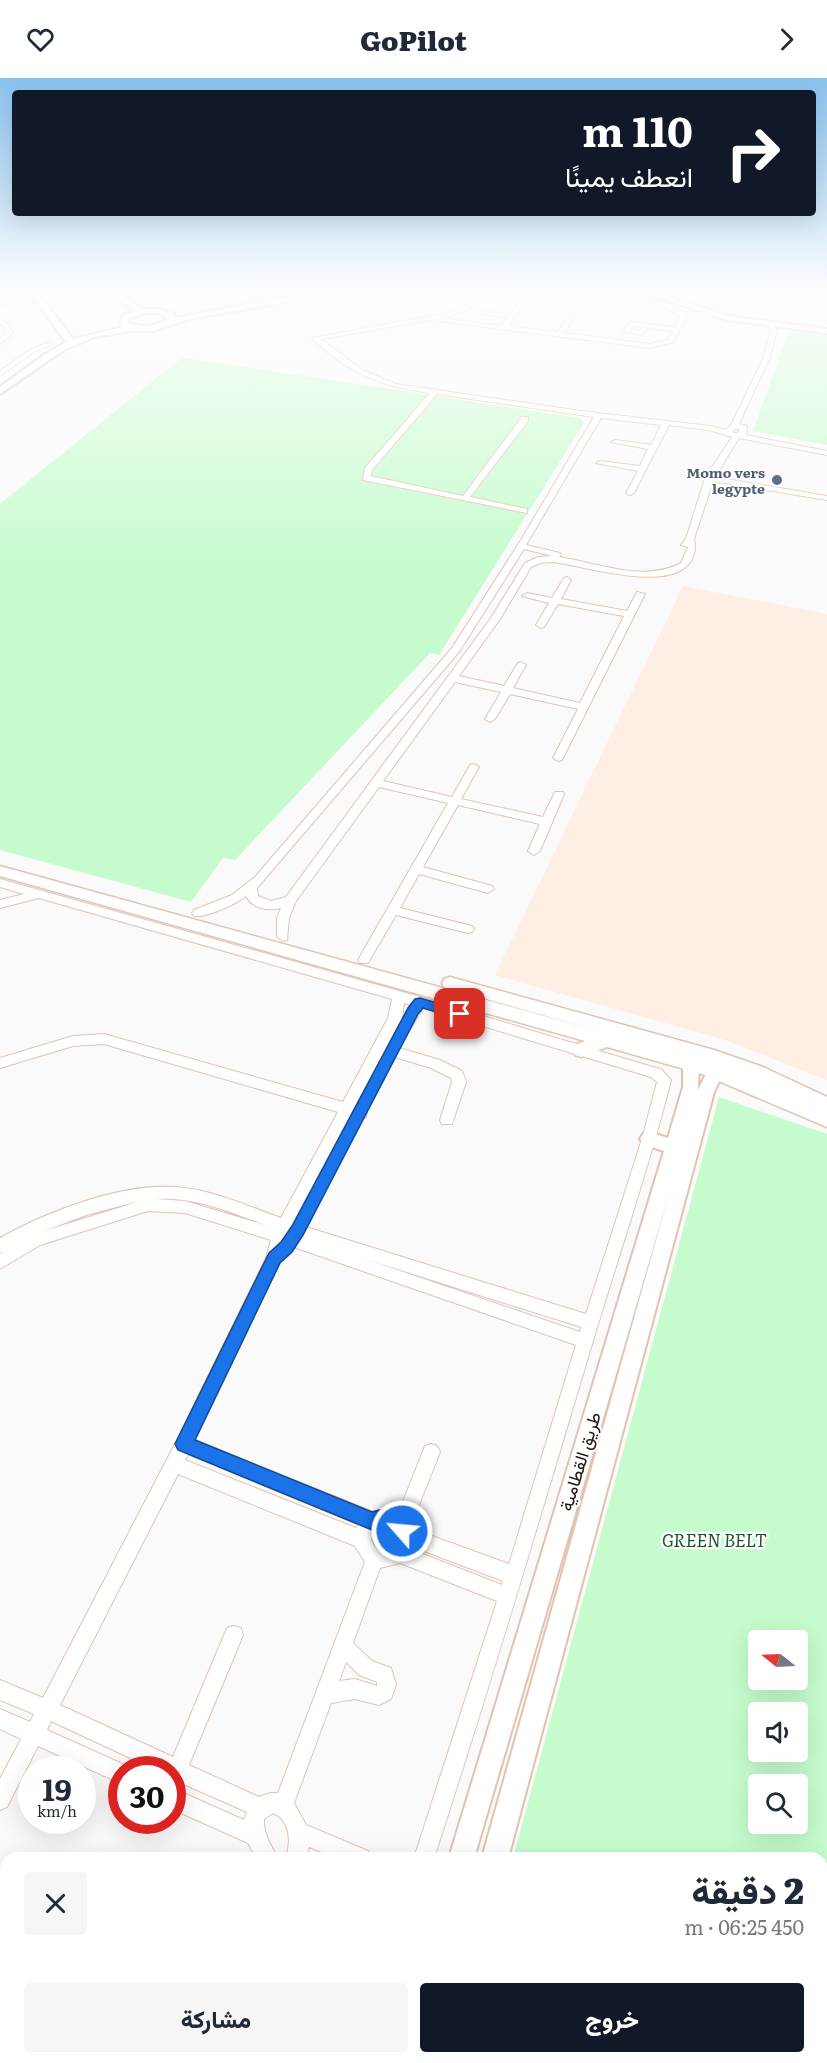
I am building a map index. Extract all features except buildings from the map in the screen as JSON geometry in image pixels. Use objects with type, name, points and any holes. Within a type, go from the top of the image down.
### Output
[{"type":"main road","points":[[0,859],[714,1057],[757,1072],[827,1105]]},
{"type":"main road","points":[[1,882],[606,1040],[716,1071],[827,1120]]},
{"type":"main road","points":[[581,1050],[606,1040]]},
{"type":"street","points":[[384,383],[435,392],[583,410]]},
{"type":"street","points":[[412,383],[605,414],[735,432],[827,453]]},
{"type":"street","points":[[522,546],[544,556],[647,575],[679,570],[686,565],[692,547],[690,539],[709,478],[735,432],[756,383]]},
{"type":"street","points":[[605,414],[735,432],[744,427],[763,383]]},
{"type":"street","points":[[435,392],[365,476],[371,480],[524,511]]},
{"type":"street","points":[[198,913],[227,903],[251,887],[266,873],[456,650],[605,414]]},
{"type":"street","points":[[465,499],[525,419]]},
{"type":"street","points":[[630,493],[666,423]]},
{"type":"street","points":[[615,442],[654,448]]},
{"type":"street","points":[[600,463],[643,469]]},
{"type":"street","points":[[709,478],[827,498]]},
{"type":"street","points":[[283,937],[283,918],[290,900],[495,619],[528,565],[544,556]]},
{"type":"street","points":[[541,625],[567,580]]},
{"type":"street","points":[[558,758],[640,594]]},
{"type":"street","points":[[527,596],[630,614]]},
{"type":"street","points":[[490,719],[521,665]]},
{"type":"street","points":[[453,678],[584,707]]},
{"type":"street","points":[[364,960],[474,767]]},
{"type":"street","points":[[344,782],[362,781],[373,787],[455,801],[547,822]]},
{"type":"street","points":[[534,851],[559,794]]},
{"type":"street","points":[[415,869],[488,889]]},
{"type":"street","points":[[1,882],[581,1050],[656,1073],[664,1080],[649,1139],[585,1341],[548,1469],[426,1852]]},
{"type":"street","points":[[251,887],[252,898],[264,905],[275,906],[290,900]]},
{"type":"street","points":[[0,904],[39,894]]},
{"type":"street","points":[[392,910],[468,929]]},
{"type":"street","points":[[354,1111],[395,1018],[399,996]]},
{"type":"street","points":[[0,1800],[174,1464],[274,1258],[354,1111],[420,1002]]},
{"type":"street","points":[[0,1063],[73,1041],[104,1039],[354,1111]]},
{"type":"street","points":[[392,1051],[435,1064],[457,1075],[459,1082],[447,1120]]},
{"type":"street","name":"طريق القطامية","points":[[462,1852],[674,1147],[691,1088],[691,1064]]},
{"type":"street","name":"طريق القطامية","points":[[497,1852],[708,1087],[716,1071]]},
{"type":"street","points":[[649,1139],[674,1147]]},
{"type":"street","points":[[0,1246],[25,1232],[89,1216],[148,1205],[166,1205],[288,1233],[591,1323]]},
{"type":"street","points":[[0,1262],[35,1240],[89,1216]]},
{"type":"street","points":[[288,1233],[585,1341]]},
{"type":"street","points":[[184,1444],[372,1521],[388,1518],[402,1531],[476,1563],[513,1575]]},
{"type":"street","points":[[372,1521],[365,1529],[363,1540],[365,1549],[375,1558],[385,1559],[398,1553],[403,1544],[402,1531],[431,1452]]},
{"type":"street","points":[[174,1464],[363,1540]]},
{"type":"street","points":[[398,1553],[506,1596]]},
{"type":"street","points":[[283,1806],[375,1558]]},
{"type":"street","points":[[541,1588],[568,1599]]},
{"type":"street","points":[[183,1756],[234,1635]]},
{"type":"street","points":[[324,1695],[351,1688],[376,1696],[382,1694],[386,1688],[387,1681],[384,1675],[366,1668],[342,1646]]},
{"type":"street","points":[[0,1690],[47,1709],[146,1756]]},
{"type":"street","points":[[0,1719],[108,1768]]},
{"type":"street","points":[[186,1775],[260,1808]]},
{"type":"street","points":[[264,1852],[256,1836],[254,1819],[260,1808],[271,1803],[283,1806],[300,1833],[301,1847],[299,1852]]},
{"type":"street","points":[[186,1804],[256,1836]]},
{"type":"street","points":[[300,1833],[346,1852]]},
{"type":"shaded area","points":[[683,586],[827,614],[827,1080],[725,1040],[495,975]]},
{"type":"green space","points":[[151,383],[348,383],[580,418],[584,423],[439,655],[430,653],[235,860],[223,858],[191,902],[0,850],[0,504]]},
{"type":"green space","points":[[770,383],[827,383],[827,445],[753,431]]},
{"type":"green space","name":"GREEN BELT","points":[[719,1097],[827,1134],[827,1852],[515,1852]]},
{"type":"place","name":"Momo vers legypte","points":[[777,480]]},
{"type":"route","points":[[402,1531],[398,1523],[388,1518],[372,1521],[184,1444],[274,1258],[291,1241],[416,1006],[420,1002],[460,1014]]}]
